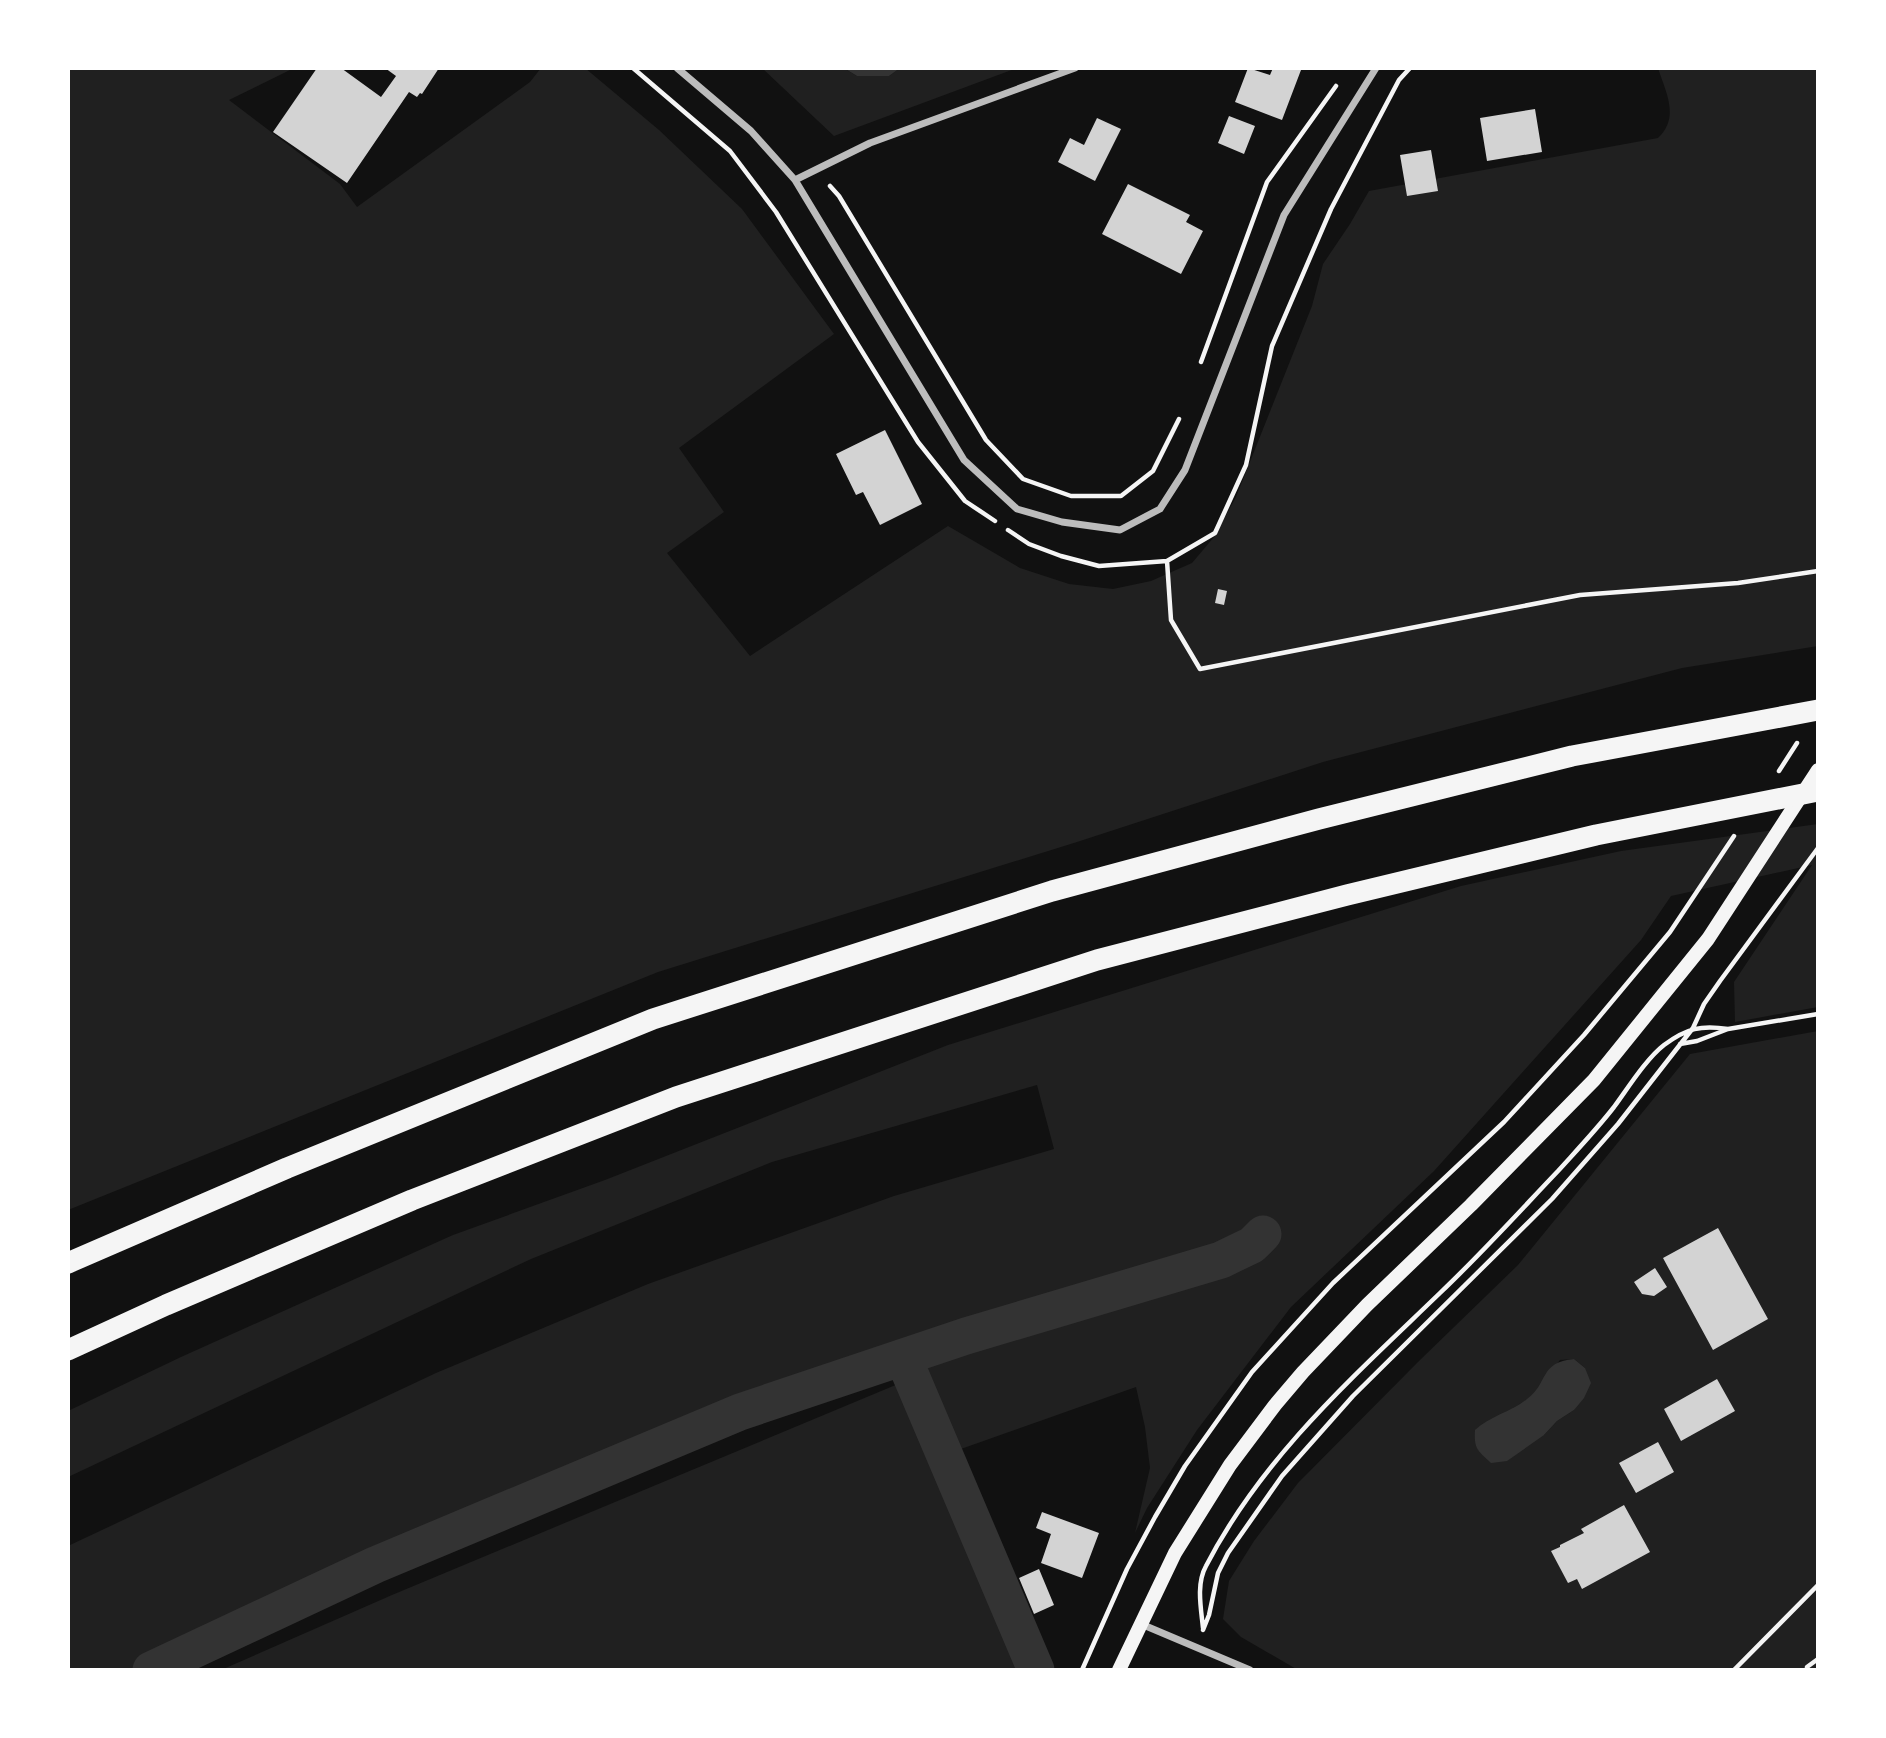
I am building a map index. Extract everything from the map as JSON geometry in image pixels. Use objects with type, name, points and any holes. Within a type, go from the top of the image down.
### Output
[{"type":"highway","points":[[68,1263],[287,1168],[653,1020],[1052,891],[1319,818],[1572,755],[1818,710]]},
{"type":"highway","points":[[68,1350],[412,1200],[676,1097],[1097,960],[1347,895],[1596,835],[1818,791]]},
{"type":"main road","points":[[1119,1670],[1175,1553],[1230,1465],[1275,1405],[1332,1340],[1594,1080],[1708,939],[1818,770]]},
{"type":"street","points":[[677,68],[751,131],[795,180],[964,460],[1017,509],[1062,522],[1120,530],[1160,509],[1185,470],[1284,215],[1376,68]]},
{"type":"street","points":[[795,180],[870,143],[1074,68]]},
{"type":"street","points":[[1141,1624],[1250,1670]]},
{"type":"path","points":[[633,68],[730,152],[764,197]]},
{"type":"path","points":[[1060,556],[1098,566],[1167,561],[1215,533],[1247,465],[1272,346],[1331,209],[1399,80],[1410,68]]},
{"type":"path","points":[[1199,368],[1267,182],[1341,80]]},
{"type":"path","points":[[817,170],[839,196],[986,440],[1023,479],[1071,496],[1121,496],[1153,471],[1180,417]]},
{"type":"path","points":[[1167,561],[1171,620],[1200,669],[1580,595],[1738,583],[1818,571]]},
{"type":"path","points":[[1728,1029],[1693,1028],[1663,1046],[1609,1114],[1561,1168],[1440,1293],[1346,1381],[1282,1455],[1230,1524],[1205,1566],[1200,1591],[1203,1629],[1209,1615],[1216,1580],[1228,1553],[1282,1476],[1353,1396],[1552,1199],[1618,1124],[1693,1028],[1704,1004],[1818,848]]},
{"type":"path","points":[[1082,1670],[1127,1569],[1185,1466],[1252,1372],[1333,1283],[1504,1122],[1584,1035],[1657,948]]},
{"type":"path","points":[[1680,1044],[1697,1041],[1728,1029],[1818,1014]]},
{"type":"path","points":[[1734,1670],[1818,1585]]},
{"type":"path","points":[[1807,1670],[1807,1667],[1818,1659]]},
{"type":"shaded area","points":[[68,68],[294,68],[229,100],[340,184],[357,207],[530,82],[541,68],[585,68],[659,130],[742,209],[834,334],[679,448],[724,512],[667,553],[750,656],[948,526],[1020,568],[1069,584],[1113,589],[1151,581],[1192,563],[1214,537],[1236,497],[1312,306],[1323,264],[1369,191],[1658,138],[1665,130],[1670,113],[1658,68],[1818,68],[1818,646],[1682,668],[1323,762],[1077,842],[658,972],[68,1210]]},
{"type":"shaded area","points":[[762,68],[844,68],[857,76],[889,76],[900,68],[1017,68],[834,136]]},
{"type":"shaded area","points":[[844,68],[900,68],[889,76],[857,76]]},
{"type":"shaded area","points":[[1818,824],[1818,1007],[1735,1022],[1734,982],[1812,865],[1671,896],[1641,940],[1434,1171],[1291,1307],[1197,1430],[1147,1508],[1135,1533],[1150,1468],[1136,1387],[944,1455],[898,1347],[369,1557],[129,1670],[68,1670],[68,1546],[436,1373],[648,1284],[894,1196],[1054,1149],[1037,1085],[772,1162],[531,1259],[68,1477],[68,1411],[181,1357],[453,1235],[605,1180],[948,1045],[1461,886],[1621,851]]},
{"type":"shaded area","points":[[1818,1031],[1818,1670],[1298,1670],[1241,1637],[1223,1619],[1229,1581],[1254,1541],[1298,1483],[1518,1265],[1690,1054]],"holes":[[[1574,1359],[1585,1368],[1574,1410],[1557,1421],[1544,1435],[1513,1408],[1530,1398],[1560,1360]]]},
{"type":"shaded area","points":[[1574,1359],[1585,1368],[1591,1383],[1584,1398],[1544,1435],[1507,1461],[1491,1463],[1477,1449],[1475,1430],[1527,1399],[1555,1364]]},
{"type":"shaded area","points":[[898,1384],[1021,1670],[221,1670],[392,1595]]},
{"type":"building","points":[[317,68],[341,68],[381,97],[396,76],[385,68],[439,68],[422,94],[417,97],[409,92],[347,183],[273,132]]},
{"type":"building","points":[[1248,68],[1270,75],[1273,68],[1301,70],[1282,120],[1235,102]]},
{"type":"building","points":[[1535,109],[1542,152],[1487,161],[1480,118]]},
{"type":"building","points":[[1229,116],[1255,126],[1244,154],[1218,143]]},
{"type":"building","points":[[1097,118],[1121,129],[1095,181],[1058,162],[1070,138],[1084,145]]},
{"type":"building","points":[[1431,150],[1438,191],[1407,196],[1400,155]]},
{"type":"building","points":[[1128,184],[1190,215],[1186,222],[1203,231],[1181,274],[1102,234]]},
{"type":"building","points":[[885,430],[922,504],[880,525],[863,492],[856,495],[836,454]]},
{"type":"building","points":[[1218,589],[1227,591],[1224,605],[1215,603]]},
{"type":"building","points":[[1718,1228],[1768,1319],[1713,1350],[1663,1258]]},
{"type":"building","points":[[1655,1268],[1667,1287],[1654,1296],[1642,1294],[1634,1282]]},
{"type":"building","points":[[1717,1379],[1735,1411],[1681,1441],[1664,1409]]},
{"type":"building","points":[[1658,1442],[1674,1472],[1636,1493],[1619,1463]]},
{"type":"building","points":[[1624,1505],[1650,1552],[1582,1589],[1577,1579],[1568,1583],[1551,1551],[1584,1533],[1581,1529]]},
{"type":"building","points":[[1042,1512],[1099,1533],[1082,1578],[1041,1563],[1051,1534],[1036,1528]]},
{"type":"building","points":[[1039,1569],[1054,1605],[1034,1614],[1019,1578]]},
{"type":"waterway","points":[[151,1670],[375,1565],[740,1412],[966,1336],[1221,1260],[1252,1245],[1263,1234]]},
{"type":"waterway","points":[[903,1357],[1036,1670]]}]
